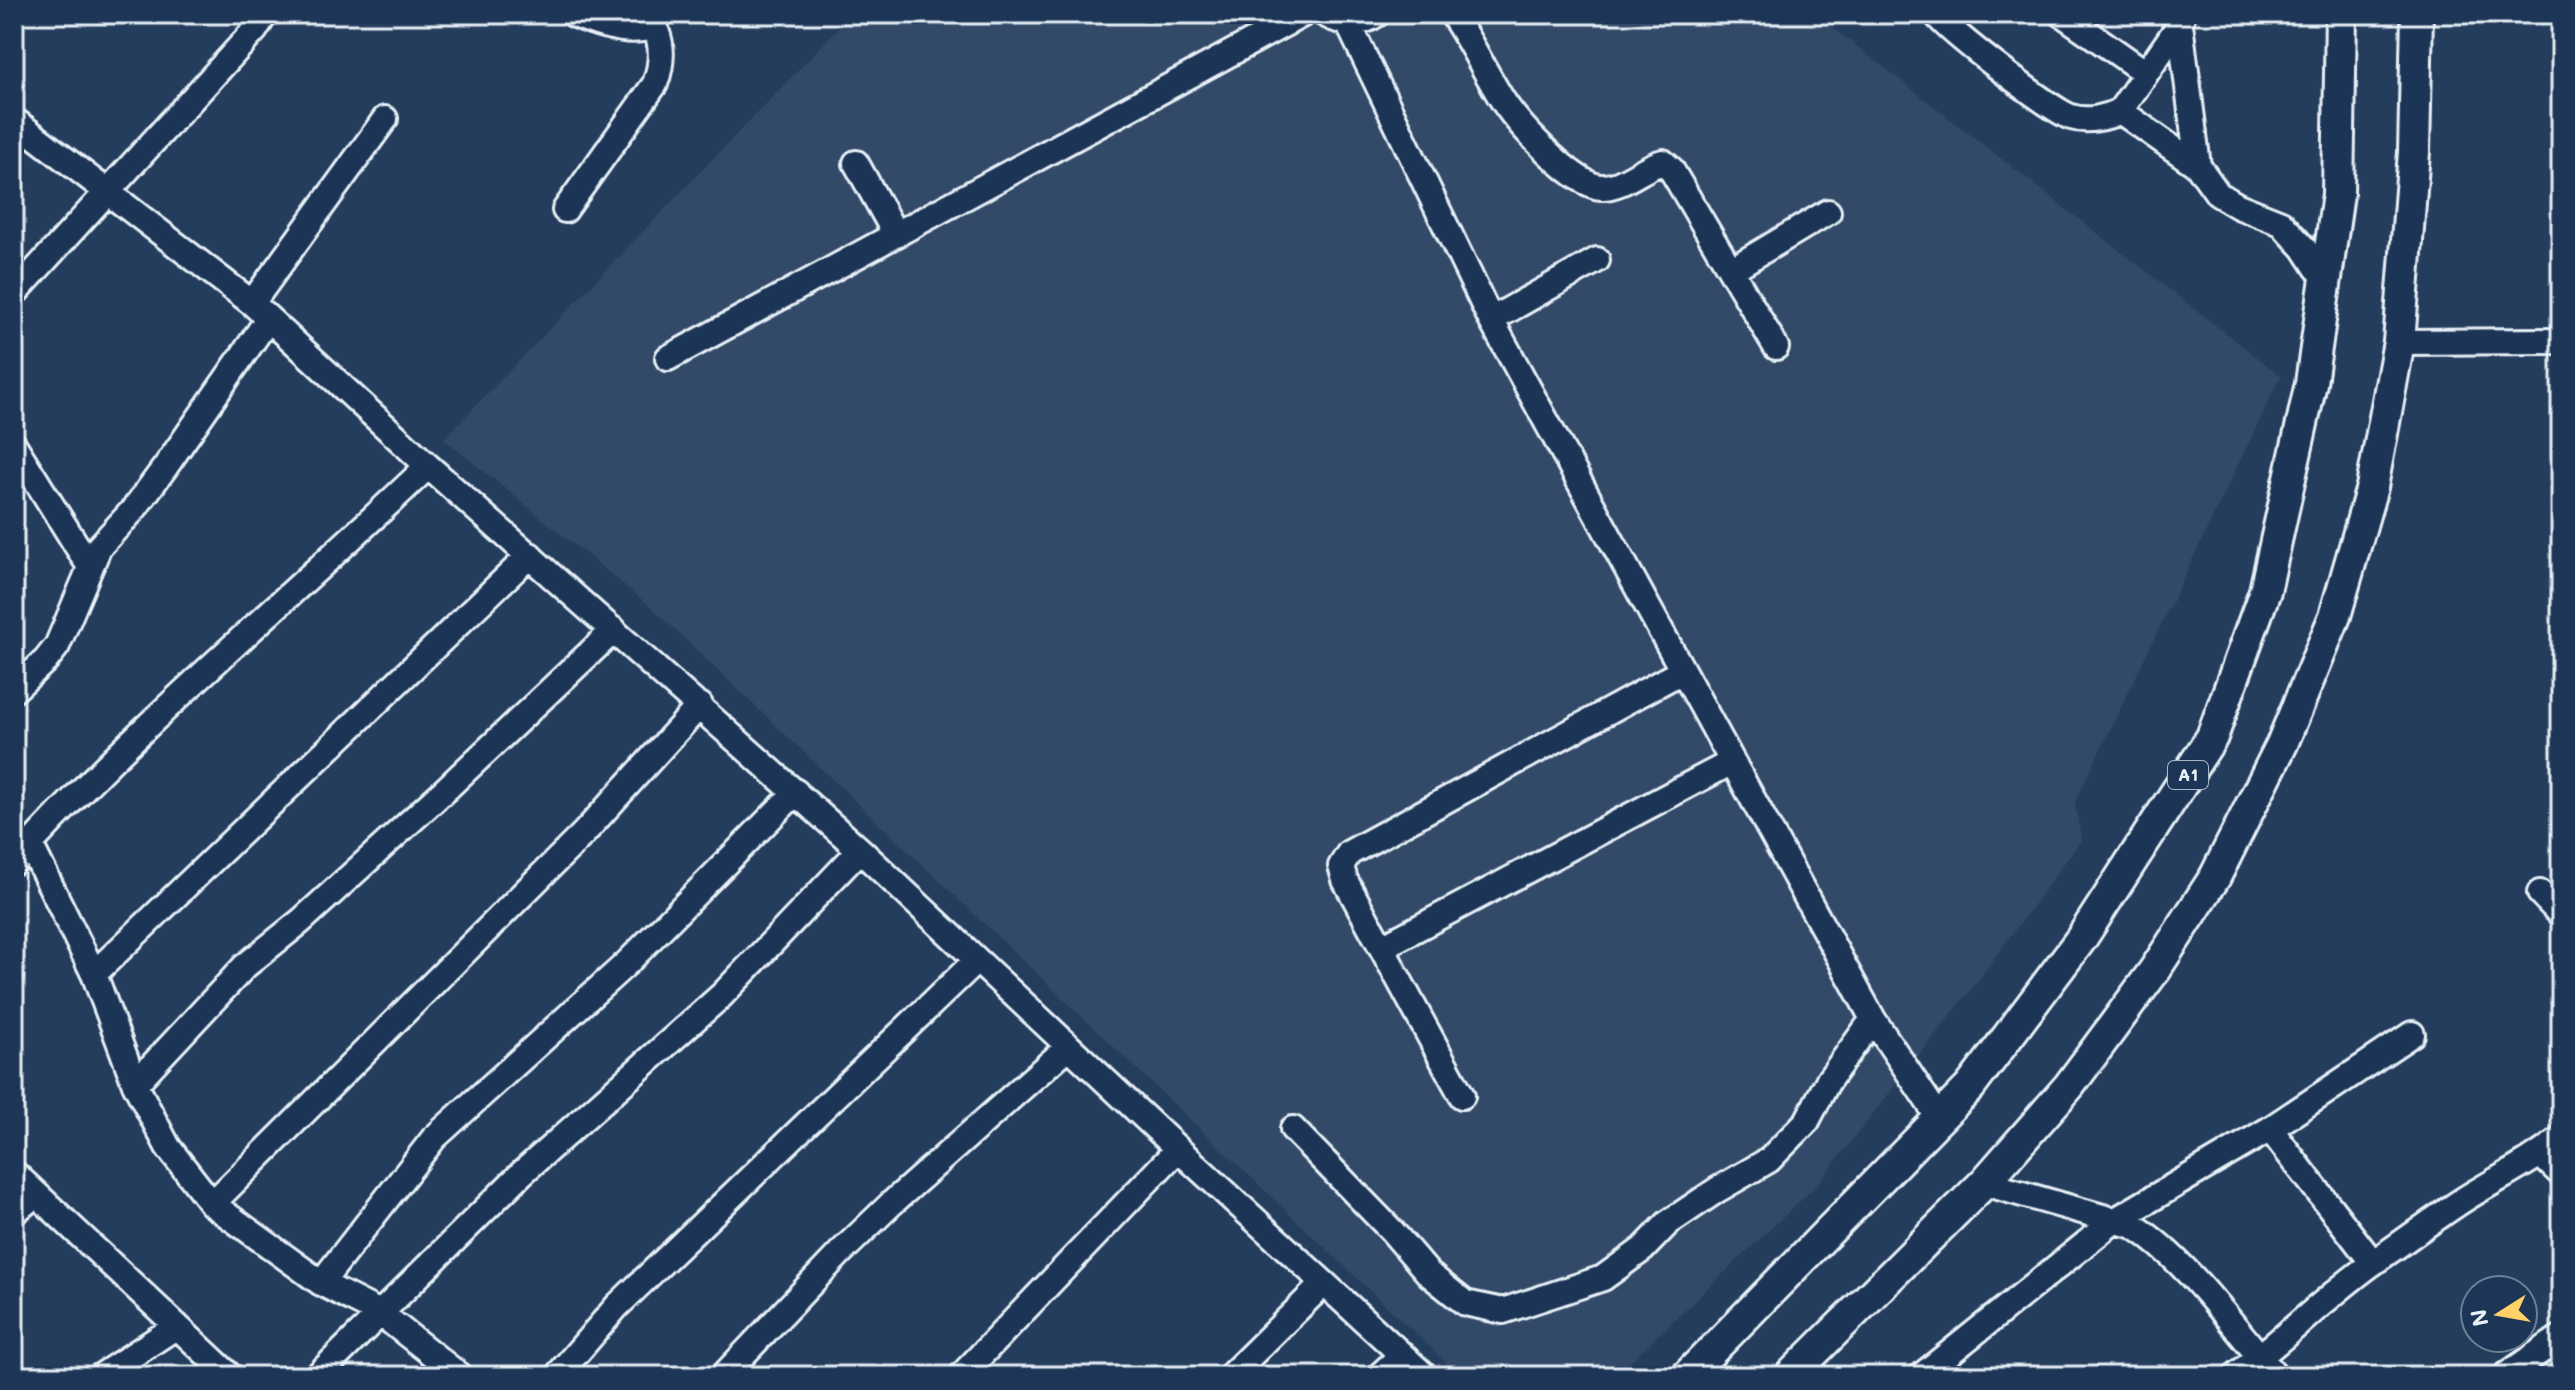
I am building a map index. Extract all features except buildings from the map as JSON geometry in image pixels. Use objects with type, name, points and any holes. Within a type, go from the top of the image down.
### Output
[{"type":"main road","name":"A1","points":[[1687,1376],[1970,1087],[2081,939],[2212,737],[2265,591],[2311,383],[2338,194],[2341,14]]},
{"type":"main road","points":[[1790,1376],[1984,1183],[2069,1086],[2154,971],[2215,877],[2282,744],[2335,616],[2372,487],[2399,342],[2414,152],[2417,14]]},
{"type":"street","points":[[14,294],[255,30],[265,14]]},
{"type":"street","points":[[573,14],[605,25],[645,31],[650,20]]},
{"type":"street","points":[[668,358],[1303,14]]},
{"type":"street","points":[[1324,14],[1348,23],[1360,22],[1377,14]]},
{"type":"street","points":[[1452,14],[1506,106],[1560,163],[1584,181],[1597,188],[1612,187],[1663,162],[1671,169],[1776,347]]},
{"type":"street","points":[[1936,14],[2048,105],[2073,118],[2107,117],[2120,111],[2182,19]]},
{"type":"street","points":[[2062,14],[2146,73]]},
{"type":"street","points":[[2182,19],[2198,166]]},
{"type":"street","points":[[565,210],[655,84],[662,65],[650,20]]},
{"type":"street","points":[[1348,23],[1491,320],[1873,1019],[1939,1118]]},
{"type":"street","points":[[2120,111],[2198,166],[2218,194],[2238,206],[2281,223],[2317,268],[2327,274]]},
{"type":"street","points":[[14,690],[57,646],[99,547],[134,509],[166,466],[260,311],[385,119]]},
{"type":"street","points":[[14,120],[260,311],[428,466],[860,850],[1068,1047],[1425,1376]]},
{"type":"street","points":[[856,163],[896,235]]},
{"type":"street","points":[[1731,270],[1828,212]]},
{"type":"street","points":[[1491,320],[1597,260]]},
{"type":"street","points":[[2399,342],[2561,341]]},
{"type":"street","points":[[14,445],[90,567]]},
{"type":"street","points":[[428,466],[111,760],[22,853],[94,974],[135,1084],[168,1147],[212,1204],[321,1283],[380,1313],[460,1376]]},
{"type":"street","points":[[94,974],[530,555]]},
{"type":"street","points":[[135,1084],[245,966],[301,921],[614,630]]},
{"type":"street","points":[[1462,1096],[1345,880],[1341,866],[1349,853],[1682,671]]},
{"type":"street","points":[[212,1204],[584,833],[700,705]]},
{"type":"street","points":[[1382,947],[1732,762]]},
{"type":"street","points":[[321,1283],[434,1138],[627,963],[796,792]]},
{"type":"street","points":[[317,1376],[522,1173],[722,995],[860,850]]},
{"type":"street","points":[[2540,893],[2561,915]]},
{"type":"street","points":[[557,1376],[617,1306],[976,961]]},
{"type":"street","points":[[1293,1129],[1429,1274],[1465,1303],[1503,1311],[1603,1278],[1643,1249],[1668,1223],[1769,1160],[1807,1121],[1828,1081],[1873,1019]]},
{"type":"street","points":[[1921,1376],[2114,1221],[2270,1129],[2412,1034]]},
{"type":"street","points":[[723,1376],[892,1203],[1068,1047]]},
{"type":"street","points":[[2270,1129],[2373,1263]]},
{"type":"street","points":[[2235,1376],[2268,1367],[2321,1303],[2463,1201],[2541,1155],[2561,1138]]},
{"type":"street","points":[[967,1374],[1178,1149]]},
{"type":"street","points":[[2541,1155],[2561,1174]]},
{"type":"street","points":[[14,1173],[230,1376]]},
{"type":"street","points":[[1984,1183],[2134,1226],[2149,1236],[2226,1313],[2268,1367]]},
{"type":"street","points":[[14,1212],[35,1195]]},
{"type":"street","points":[[1230,1376],[1324,1283]]},
{"type":"street","points":[[101,1376],[177,1326]]},
{"type":"street","points":[[2516,1373],[2561,1337]]},
{"type":"street","points":[[1379,1376],[1402,1355]]},
{"type":"shaded area","points":[[852,14],[1815,14],[2281,376],[2075,802],[2081,840],[1976,983],[1817,1185],[1615,1376],[1460,1376],[649,605],[444,439]]}]
